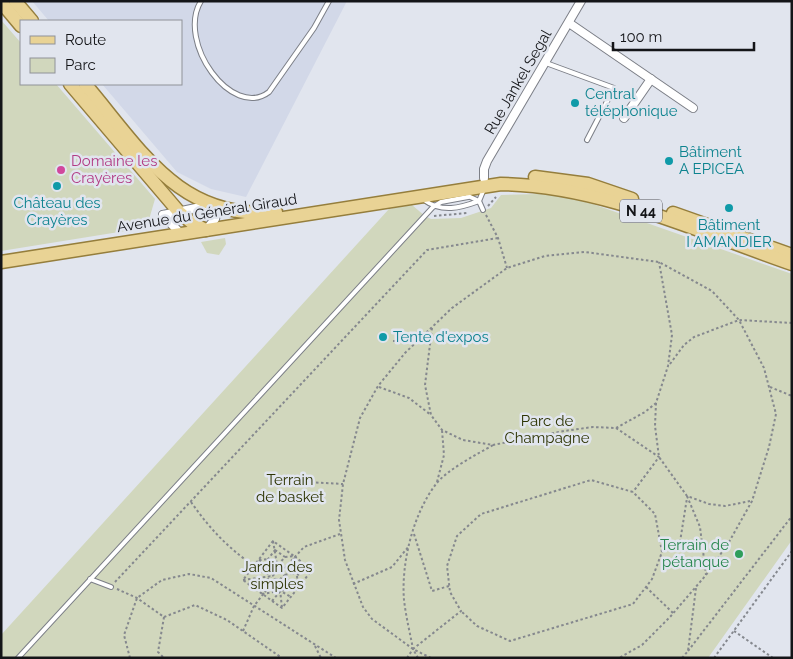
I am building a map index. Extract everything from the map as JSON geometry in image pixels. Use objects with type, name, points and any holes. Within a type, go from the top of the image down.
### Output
[{"type":"main road","points":[[15,1],[31,20]]},
{"type":"main road","points":[[1,2],[20,25]]},
{"type":"main road","points":[[71,85],[179,212],[192,224],[206,230]]},
{"type":"main road","name":"N 44","points":[[86,85],[172,183],[214,206]]},
{"type":"main road","name":"Avenue du Général Giraud","points":[[1,262],[418,196],[475,189],[500,177],[554,178],[588,184],[792,255]]},
{"type":"main road","name":"N 44","points":[[475,189],[531,184],[591,195],[792,264]]},
{"type":"main road","name":"Avenue du Général Giraud","points":[[214,206],[246,213],[277,212],[475,189]]},
{"type":"street","name":"Rue Jankel Segal","points":[[475,189],[488,161],[581,1]]},
{"type":"street","points":[[569,23],[693,108]]},
{"type":"street","points":[[624,118],[650,79]]},
{"type":"street","points":[[180,233],[163,215],[214,206],[215,219],[206,230]]},
{"type":"lane","points":[[201,1],[194,21],[200,54],[217,81],[247,99],[261,98],[269,92],[314,28],[330,1]]},
{"type":"lane","points":[[546,63],[614,88],[587,140]]},
{"type":"lane","points":[[475,189],[478,201]]},
{"type":"lane","points":[[475,189],[482,209]]},
{"type":"lane","points":[[18,658],[425,216],[441,202],[475,189]]},
{"type":"lane","points":[[418,196],[434,207],[455,207],[478,201]]},
{"type":"lane","points":[[90,579],[111,587]]},
{"type":"path","points":[[498,194],[490,205],[482,209],[498,238],[507,268]]},
{"type":"path","points":[[164,617],[137,598],[111,587],[427,250],[498,238]]},
{"type":"path","points":[[431,658],[413,649],[372,619],[363,607],[345,560],[339,520],[343,484],[360,418],[378,386],[416,342],[452,308],[507,268],[545,256],[586,252],[659,262],[712,291],[739,320],[764,368],[776,414],[769,446],[752,501],[729,542],[706,575],[674,613],[642,645],[619,658]]},
{"type":"path","points":[[632,492],[659,457],[655,426],[656,403],[668,366],[672,335],[659,262]]},
{"type":"path","points":[[668,366],[684,345],[694,337],[739,320],[792,323]]},
{"type":"path","points":[[431,415],[425,385],[432,327]]},
{"type":"path","points":[[393,341],[416,342]]},
{"type":"path","points":[[378,386],[409,398],[431,415],[442,430],[463,440],[493,446]]},
{"type":"path","points":[[770,387],[792,396]]},
{"type":"path","points":[[436,483],[465,462],[493,446],[564,431],[593,427],[616,428],[646,412],[656,403]]},
{"type":"path","points":[[616,428],[659,457],[687,496],[700,527],[706,575]]},
{"type":"path","points":[[418,658],[413,649],[404,600],[409,546],[420,514],[436,483],[444,455],[442,430]]},
{"type":"path","points":[[591,480],[632,492],[655,514],[662,552],[652,579],[633,604],[510,641],[477,626],[461,611],[450,592],[447,566],[457,536],[481,514],[591,480]]},
{"type":"path","points":[[306,482],[343,484]]},
{"type":"path","points":[[687,496],[709,504],[725,506],[752,501]]},
{"type":"path","points":[[660,541],[680,542],[687,496]]},
{"type":"path","points":[[191,502],[208,528],[234,552],[253,567],[279,580]]},
{"type":"path","points":[[682,658],[792,516]]},
{"type":"path","points":[[414,532],[432,591],[449,586]]},
{"type":"path","points":[[298,588],[284,576],[283,570],[304,547],[340,534]]},
{"type":"path","points":[[243,580],[273,541]]},
{"type":"path","points":[[273,541],[312,570]]},
{"type":"path","points":[[273,541],[278,570]]},
{"type":"path","points":[[353,584],[392,567],[409,546]]},
{"type":"path","points":[[274,550],[285,557],[294,556]]},
{"type":"path","points":[[268,559],[274,550]]},
{"type":"path","points":[[714,658],[792,551]]},
{"type":"path","points":[[279,580],[292,573],[295,568],[294,556]]},
{"type":"path","points":[[278,566],[285,557]]},
{"type":"path","points":[[259,560],[268,559],[278,566]]},
{"type":"path","points":[[259,560],[275,572]]},
{"type":"path","points":[[295,568],[312,570]]},
{"type":"path","points":[[243,630],[254,606],[270,585],[275,572],[283,570]]},
{"type":"path","points":[[298,588],[297,576],[302,570]]},
{"type":"path","points":[[282,608],[312,570]]},
{"type":"path","points":[[292,573],[297,576]]},
{"type":"path","points":[[130,658],[124,635],[137,598],[162,580],[188,574],[211,578],[336,658]]},
{"type":"path","points":[[243,580],[274,577]]},
{"type":"path","points":[[254,588],[274,577]]},
{"type":"path","points":[[243,580],[282,608]]},
{"type":"path","points":[[279,580],[282,608]]},
{"type":"path","points":[[272,601],[289,581]]},
{"type":"path","points":[[270,585],[291,597]]},
{"type":"path","points":[[688,651],[697,586]]},
{"type":"path","points":[[646,587],[674,613]]},
{"type":"path","points":[[262,594],[298,588]]},
{"type":"path","points":[[164,617],[195,605],[227,620],[282,658]]},
{"type":"path","points":[[407,658],[413,649],[461,611]]},
{"type":"path","points":[[164,617],[158,652],[164,658]]},
{"type":"path","points":[[734,631],[773,658]]},
{"type":"path","points":[[314,644],[321,658]]},
{"type":"shaded area","points":[[32,1],[347,1],[246,197],[211,189],[177,172],[103,85],[182,85],[182,20],[48,20]]},
{"type":"green space","points":[[1,20],[20,42],[20,85],[57,85],[155,199],[148,223],[150,227],[1,251]]},
{"type":"green space","name":"Parc de Champagne","points":[[501,195],[555,195],[590,203],[792,274],[792,540],[708,658],[1,658],[1,635],[389,209],[412,205],[431,219],[461,218],[491,208]]},
{"type":"green space","points":[[225,238],[226,244],[219,255],[207,253],[201,242]]},
{"type":"place","name":"Central téléphonique","points":[[575,103]]},
{"type":"place","name":"Bâtiment A EPICEA","points":[[669,161]]},
{"type":"place","name":"Domaine les Crayères","points":[[61,170]]},
{"type":"place","name":"Château des Crayères","points":[[57,186]]},
{"type":"place","name":"Bâtiment I AMANDIER","points":[[729,208]]},
{"type":"place","name":"Tente d'expos","points":[[383,337]]},
{"type":"place","name":"Terrain de pétanque","points":[[739,554]]},
{"type":"park label","name":"Terrain de basket","points":[[290,488]]},
{"type":"park label","name":"Jardin des simples","points":[[277,576]]}]
